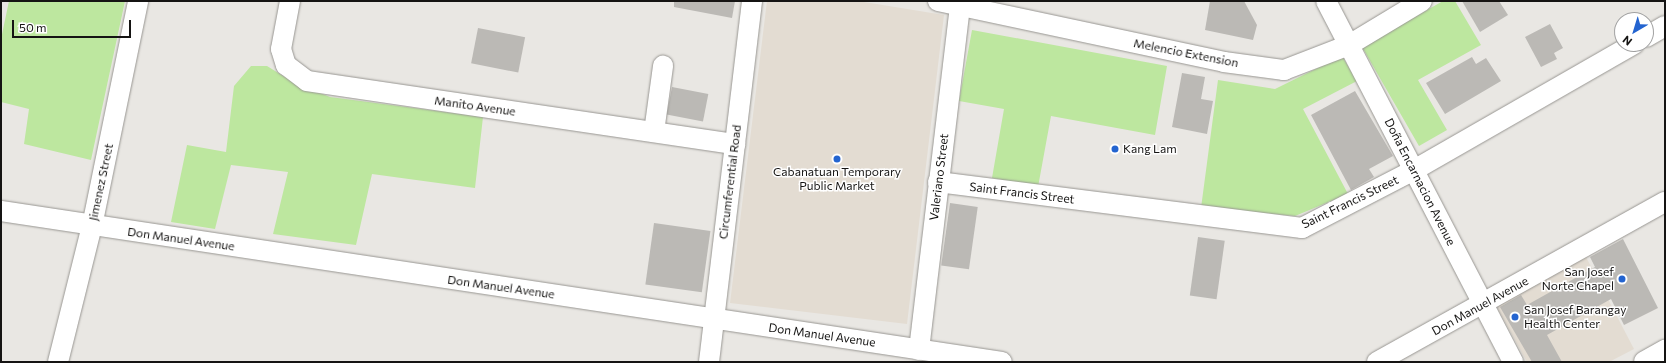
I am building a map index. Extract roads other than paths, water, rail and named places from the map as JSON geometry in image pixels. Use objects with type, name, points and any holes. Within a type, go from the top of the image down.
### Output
[{"type":"main road","points":[[1645,362],[1665,351]]},
{"type":"street","name":"Jimenez Street","points":[[58,362],[92,226],[138,1]]},
{"type":"street","name":"Manito Avenue","points":[[290,1],[281,49],[286,64],[307,81],[734,144]]},
{"type":"street","name":"Circumferential Road","points":[[708,362],[752,1]]},
{"type":"street","name":"Melencio Extension","points":[[938,1],[1224,62],[1284,70],[1349,45],[1422,1]]},
{"type":"street","name":"Doña Encarnacion Avenue","points":[[1326,1],[1513,362]]},
{"type":"street","name":"Valeriano Street","points":[[919,350],[960,5]]},
{"type":"street","points":[[1654,32],[1665,26]]},
{"type":"street","name":"Saint Francis Street","points":[[938,182],[1302,228],[1414,170],[1620,52]]},
{"type":"street","points":[[654,132],[663,66]]},
{"type":"street","name":"Don Manuel Avenue","points":[[1378,362],[1665,202]]},
{"type":"street","name":"Don Manuel Avenue","points":[[1,211],[92,226],[1002,362]]},
{"type":"place","name":"Kang Lam","points":[[1115,149]]},
{"type":"place","name":"Cabanatuan Temporary Public Market","points":[[837,159]]},
{"type":"place","name":"San Josef Norte Chapel","points":[[1622,279]]},
{"type":"place","name":"San Josef Barangay Health Center","points":[[1515,317]]}]
